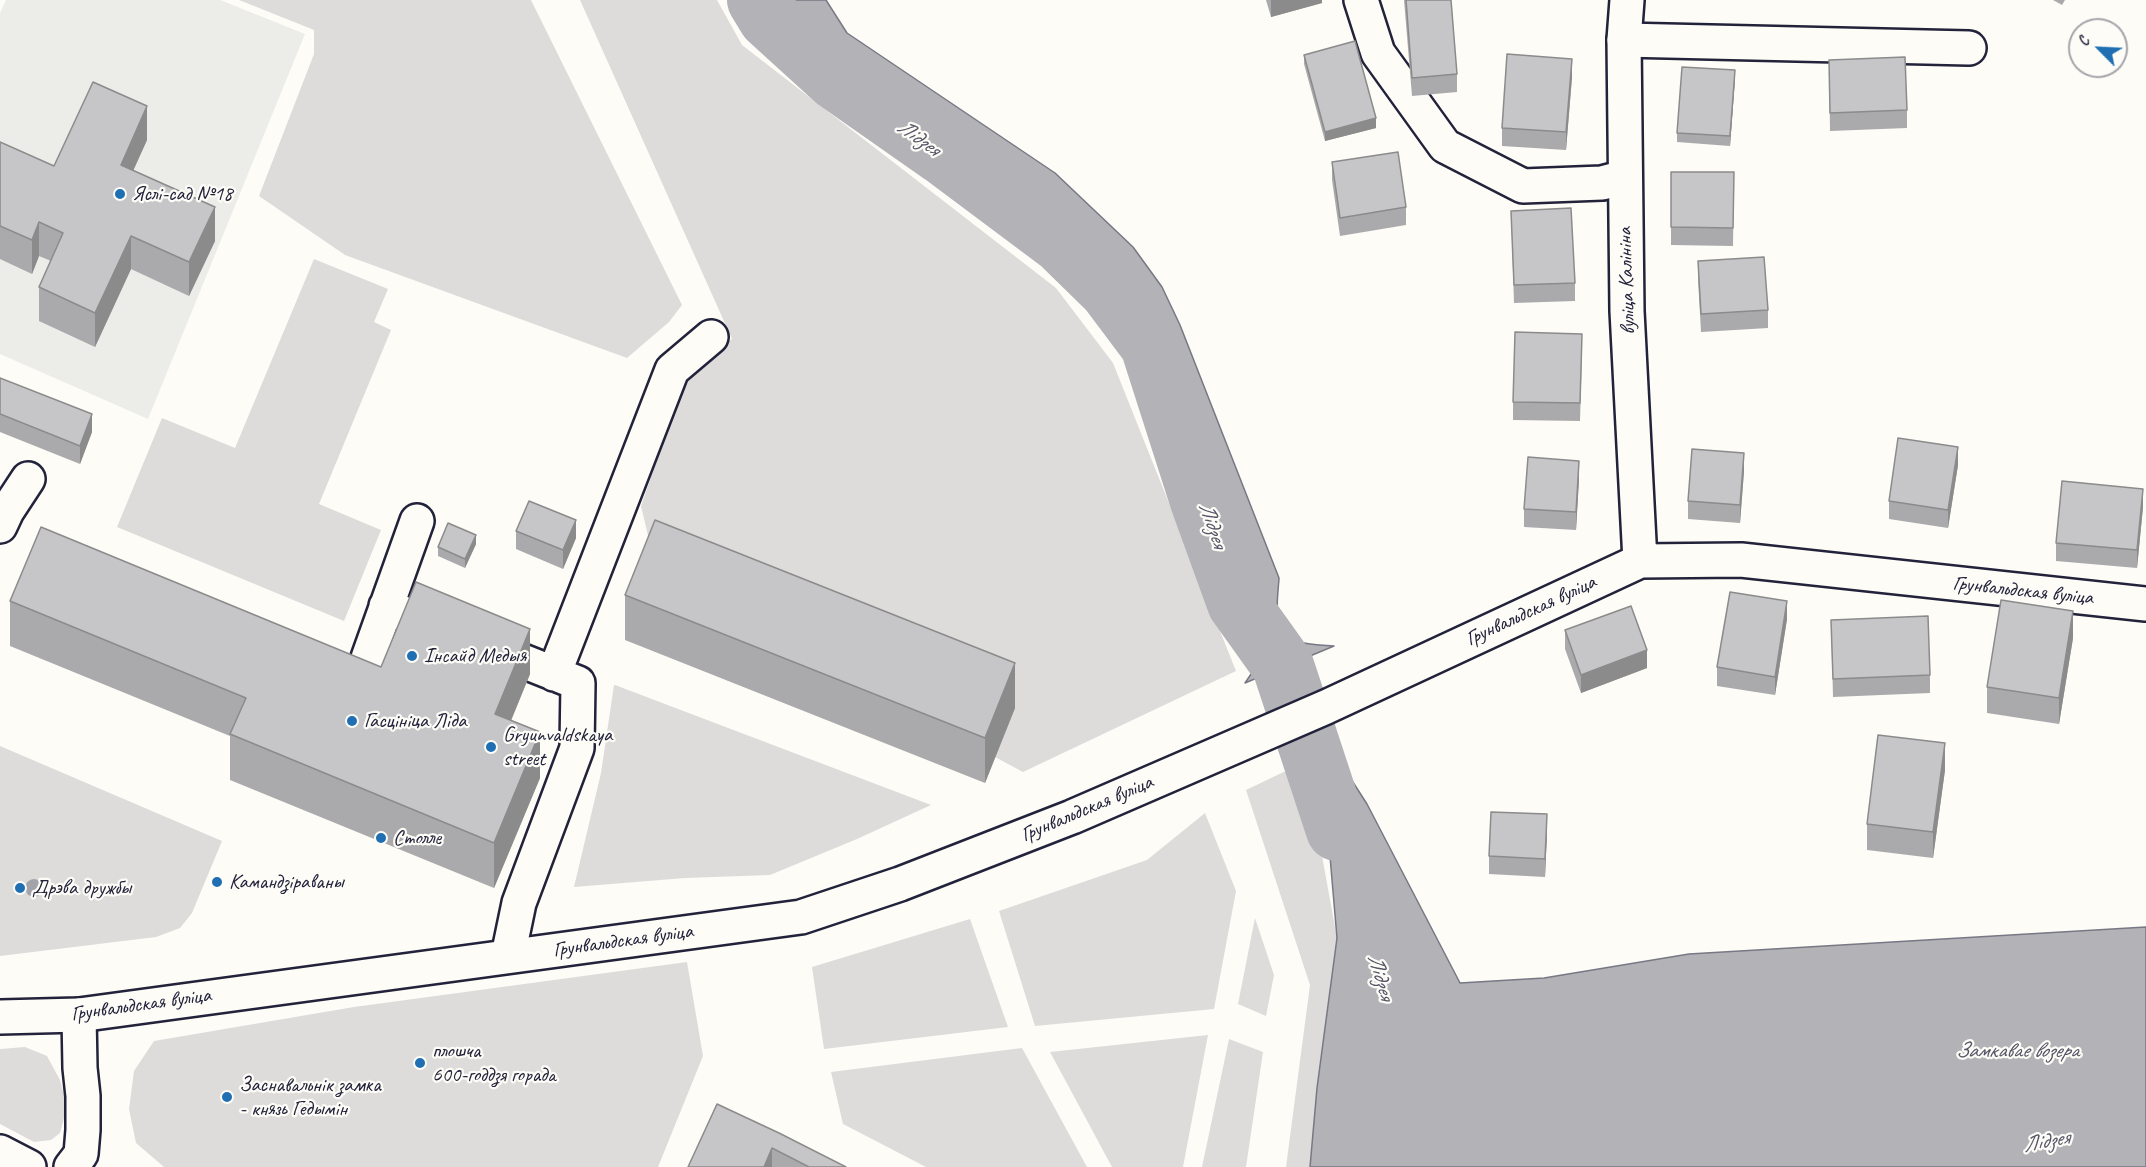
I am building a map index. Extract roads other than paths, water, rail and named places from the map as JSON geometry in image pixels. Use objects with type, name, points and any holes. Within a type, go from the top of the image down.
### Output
[{"type":"main road","points":[[1361,0],[1378,53],[1445,146],[1523,186],[1602,183],[1625,177]]},
{"type":"main road","name":"вуліца Калініна","points":[[1627,0],[1624,40],[1628,323],[1640,561]]},
{"type":"main road","points":[[1624,40],[1969,48]]},
{"type":"main road","points":[[554,674],[672,369],[711,337]]},
{"type":"main road","points":[[0,526],[28,478]]},
{"type":"main road","points":[[368,658],[417,521]]},
{"type":"main road","name":"Грунвальдская вуліца","points":[[0,1017],[79,1015],[801,916],[900,884],[1072,817],[1326,707],[1640,561],[1741,560],[2146,604]]},
{"type":"main road","points":[[386,606],[578,683],[577,748],[519,903],[508,956]]},
{"type":"main road","points":[[71,1167],[81,1154],[83,1096],[79,1015]]},
{"type":"main road","points":[[0,1152],[29,1167]]},
{"type":"water","points":[[751,0],[826,0],[847,33],[1055,173],[1133,247],[1162,287],[1180,325],[1279,578],[1277,615],[1282,631],[1288,637],[1301,642],[1334,646],[1245,683],[1264,655],[1139,322],[1065,239],[769,28]]},
{"type":"water","name":"Замкавае возера","points":[[1311,750],[1333,751],[1367,804],[1460,983],[1544,978],[1689,954],[2146,927],[2146,1167],[1310,1167],[1317,1088],[1337,938],[1328,833],[1308,764]]},
{"type":"waterway","name":"Лідзея","points":[[758,0],[769,18],[836,79],[943,154],[1062,243],[1109,289],[1151,345],[1201,501],[1238,603],[1283,666],[1337,830]]},
{"type":"place","name":"Яслі-сад №18","points":[[120,194]]},
{"type":"place","name":"Інсайд Медыя","points":[[412,656]]},
{"type":"place","name":"Гасцініца Ліда","points":[[352,721]]},
{"type":"place","name":"Gryunvaldskaya street","points":[[491,747]]},
{"type":"place","name":"Столле","points":[[381,838]]},
{"type":"place","name":"Камандзіраваны","points":[[217,882]]},
{"type":"place","name":"Дрэва дружбы","points":[[20,888]]},
{"type":"place","name":"плошча 600-годдзя горада","points":[[420,1063]]},
{"type":"place","name":"Заснавальнік замка - князь Гедымін","points":[[227,1097]]}]
